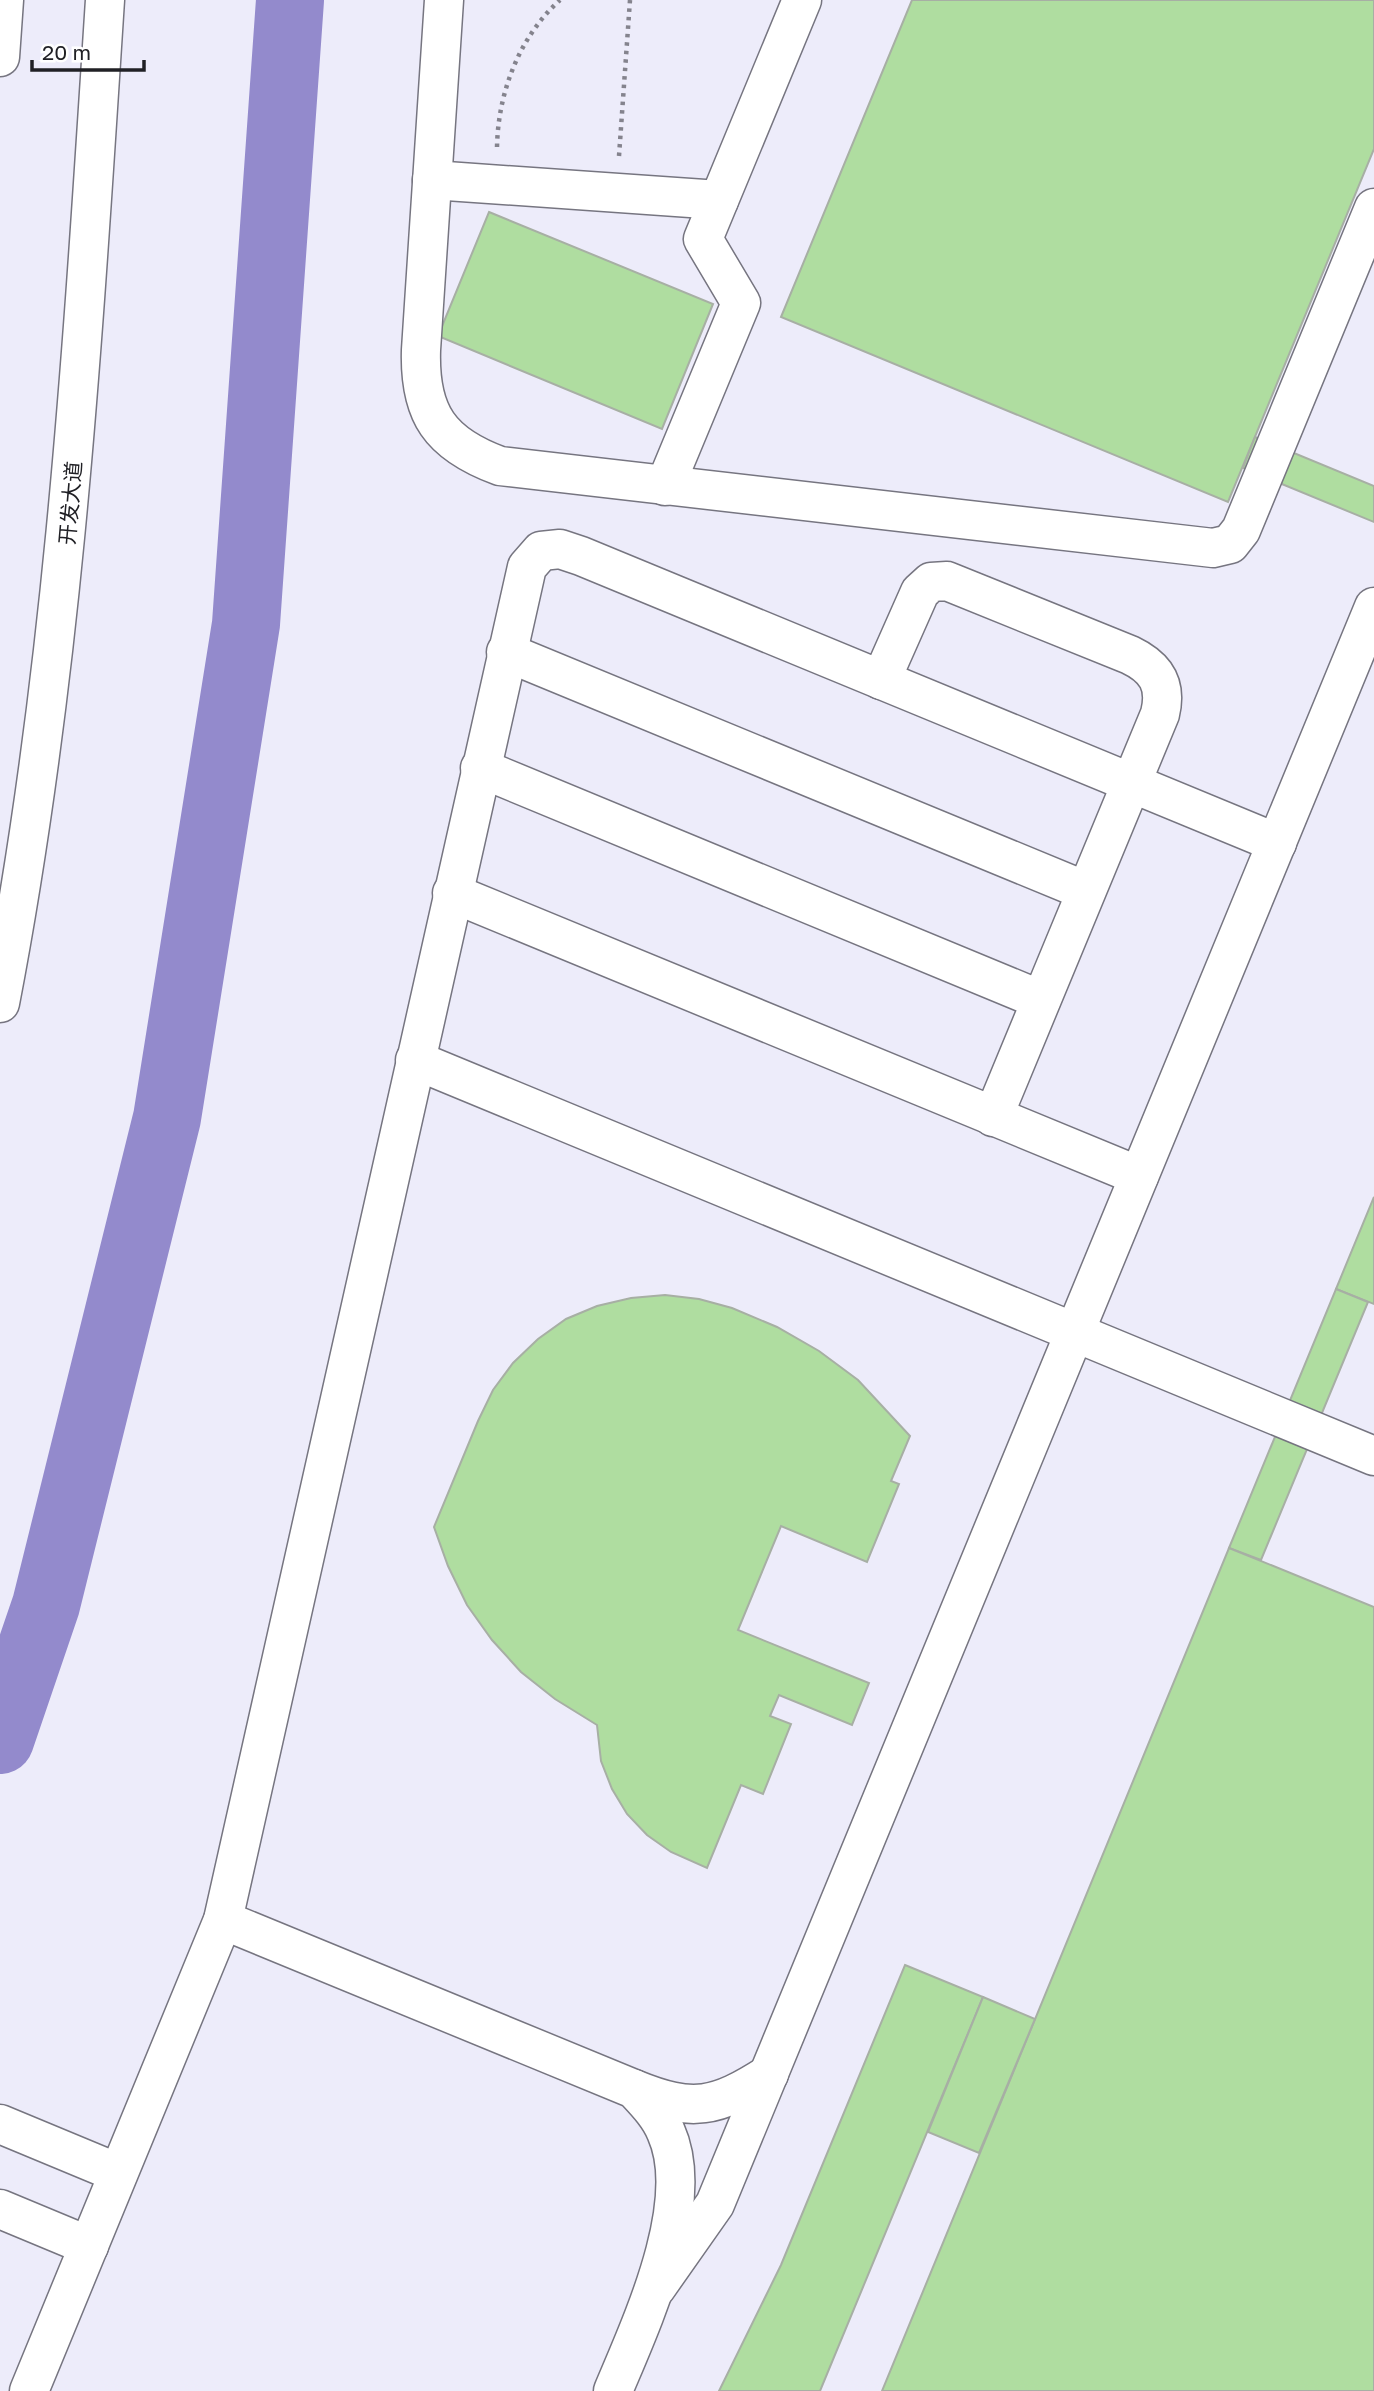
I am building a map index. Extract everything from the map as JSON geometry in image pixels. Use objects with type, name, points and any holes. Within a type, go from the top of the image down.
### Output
[{"type":"main road","points":[[0,57],[4,0]]},
{"type":"main road","name":"开发大道","points":[[0,1003],[39,771],[62,596],[78,421],[105,0]]},
{"type":"main road","points":[[444,0],[420,368],[428,410],[439,430],[456,446],[500,466],[1213,548],[1230,544],[1241,530],[1374,208]]},
{"type":"main road","points":[[665,486],[741,303],[703,239],[802,0]]},
{"type":"main road","points":[[432,180],[719,200]]},
{"type":"main road","points":[[29,2391],[223,1920],[527,567],[541,551],[560,549],[1277,843]]},
{"type":"main road","points":[[881,680],[920,592],[932,582],[947,581],[1147,663],[1160,679],[1164,697],[993,1117]]},
{"type":"main road","points":[[656,2288],[715,2204],[1374,607]]},
{"type":"main road","points":[[506,652],[1086,891]]},
{"type":"main road","points":[[480,768],[1041,1000]]},
{"type":"main road","points":[[452,893],[1139,1177]]},
{"type":"main road","points":[[415,1060],[1374,1456]]},
{"type":"main road","points":[[223,1920],[663,2101],[705,2106],[736,2095],[769,2074]]},
{"type":"main road","points":[[613,2391],[656,2288],[668,2237],[673,2160],[667,2133],[653,2109],[634,2089]]},
{"type":"main road","points":[[0,2124],[118,2173]]},
{"type":"main road","points":[[0,2209],[89,2246]]},
{"type":"path","points":[[498,184],[497,127],[504,92],[534,29],[561,0]]},
{"type":"path","points":[[617,193],[630,0]]},
{"type":"building","points":[[912,0],[1374,0],[1374,149],[1228,502],[781,317]]},
{"type":"building","points":[[489,212],[713,304],[662,429],[438,336]]},
{"type":"building","points":[[1255,437],[1374,486],[1374,522],[1243,468]]},
{"type":"building","points":[[1374,1197],[1374,1304],[1336,1289]]},
{"type":"building","points":[[1336,1289],[1368,1302],[1261,1560],[1229,1548]]},
{"type":"building","points":[[665,1295],[699,1299],[732,1308],[777,1327],[819,1351],[858,1380],[910,1436],[891,1481],[899,1484],[867,1562],[781,1526],[738,1630],[869,1683],[852,1725],[779,1695],[770,1716],[791,1724],[763,1794],[741,1785],[707,1868],[671,1852],[647,1835],[627,1814],[612,1789],[601,1761],[597,1725],[555,1699],[521,1672],[492,1640],[467,1605],[448,1566],[434,1527],[478,1421],[493,1390],[513,1363],[538,1339],[566,1319],[597,1306],[631,1298]]},
{"type":"building","points":[[1229,1548],[1374,1607],[1374,2391],[882,2391]]},
{"type":"building","points":[[905,1965],[983,1997],[820,2391],[719,2391],[781,2265]]},
{"type":"building","points":[[983,1997],[1035,2019],[979,2153],[928,2132]]},
{"type":"waterway","points":[[0,1740],[46,1605],[167,1118],[246,624],[290,0]]}]
